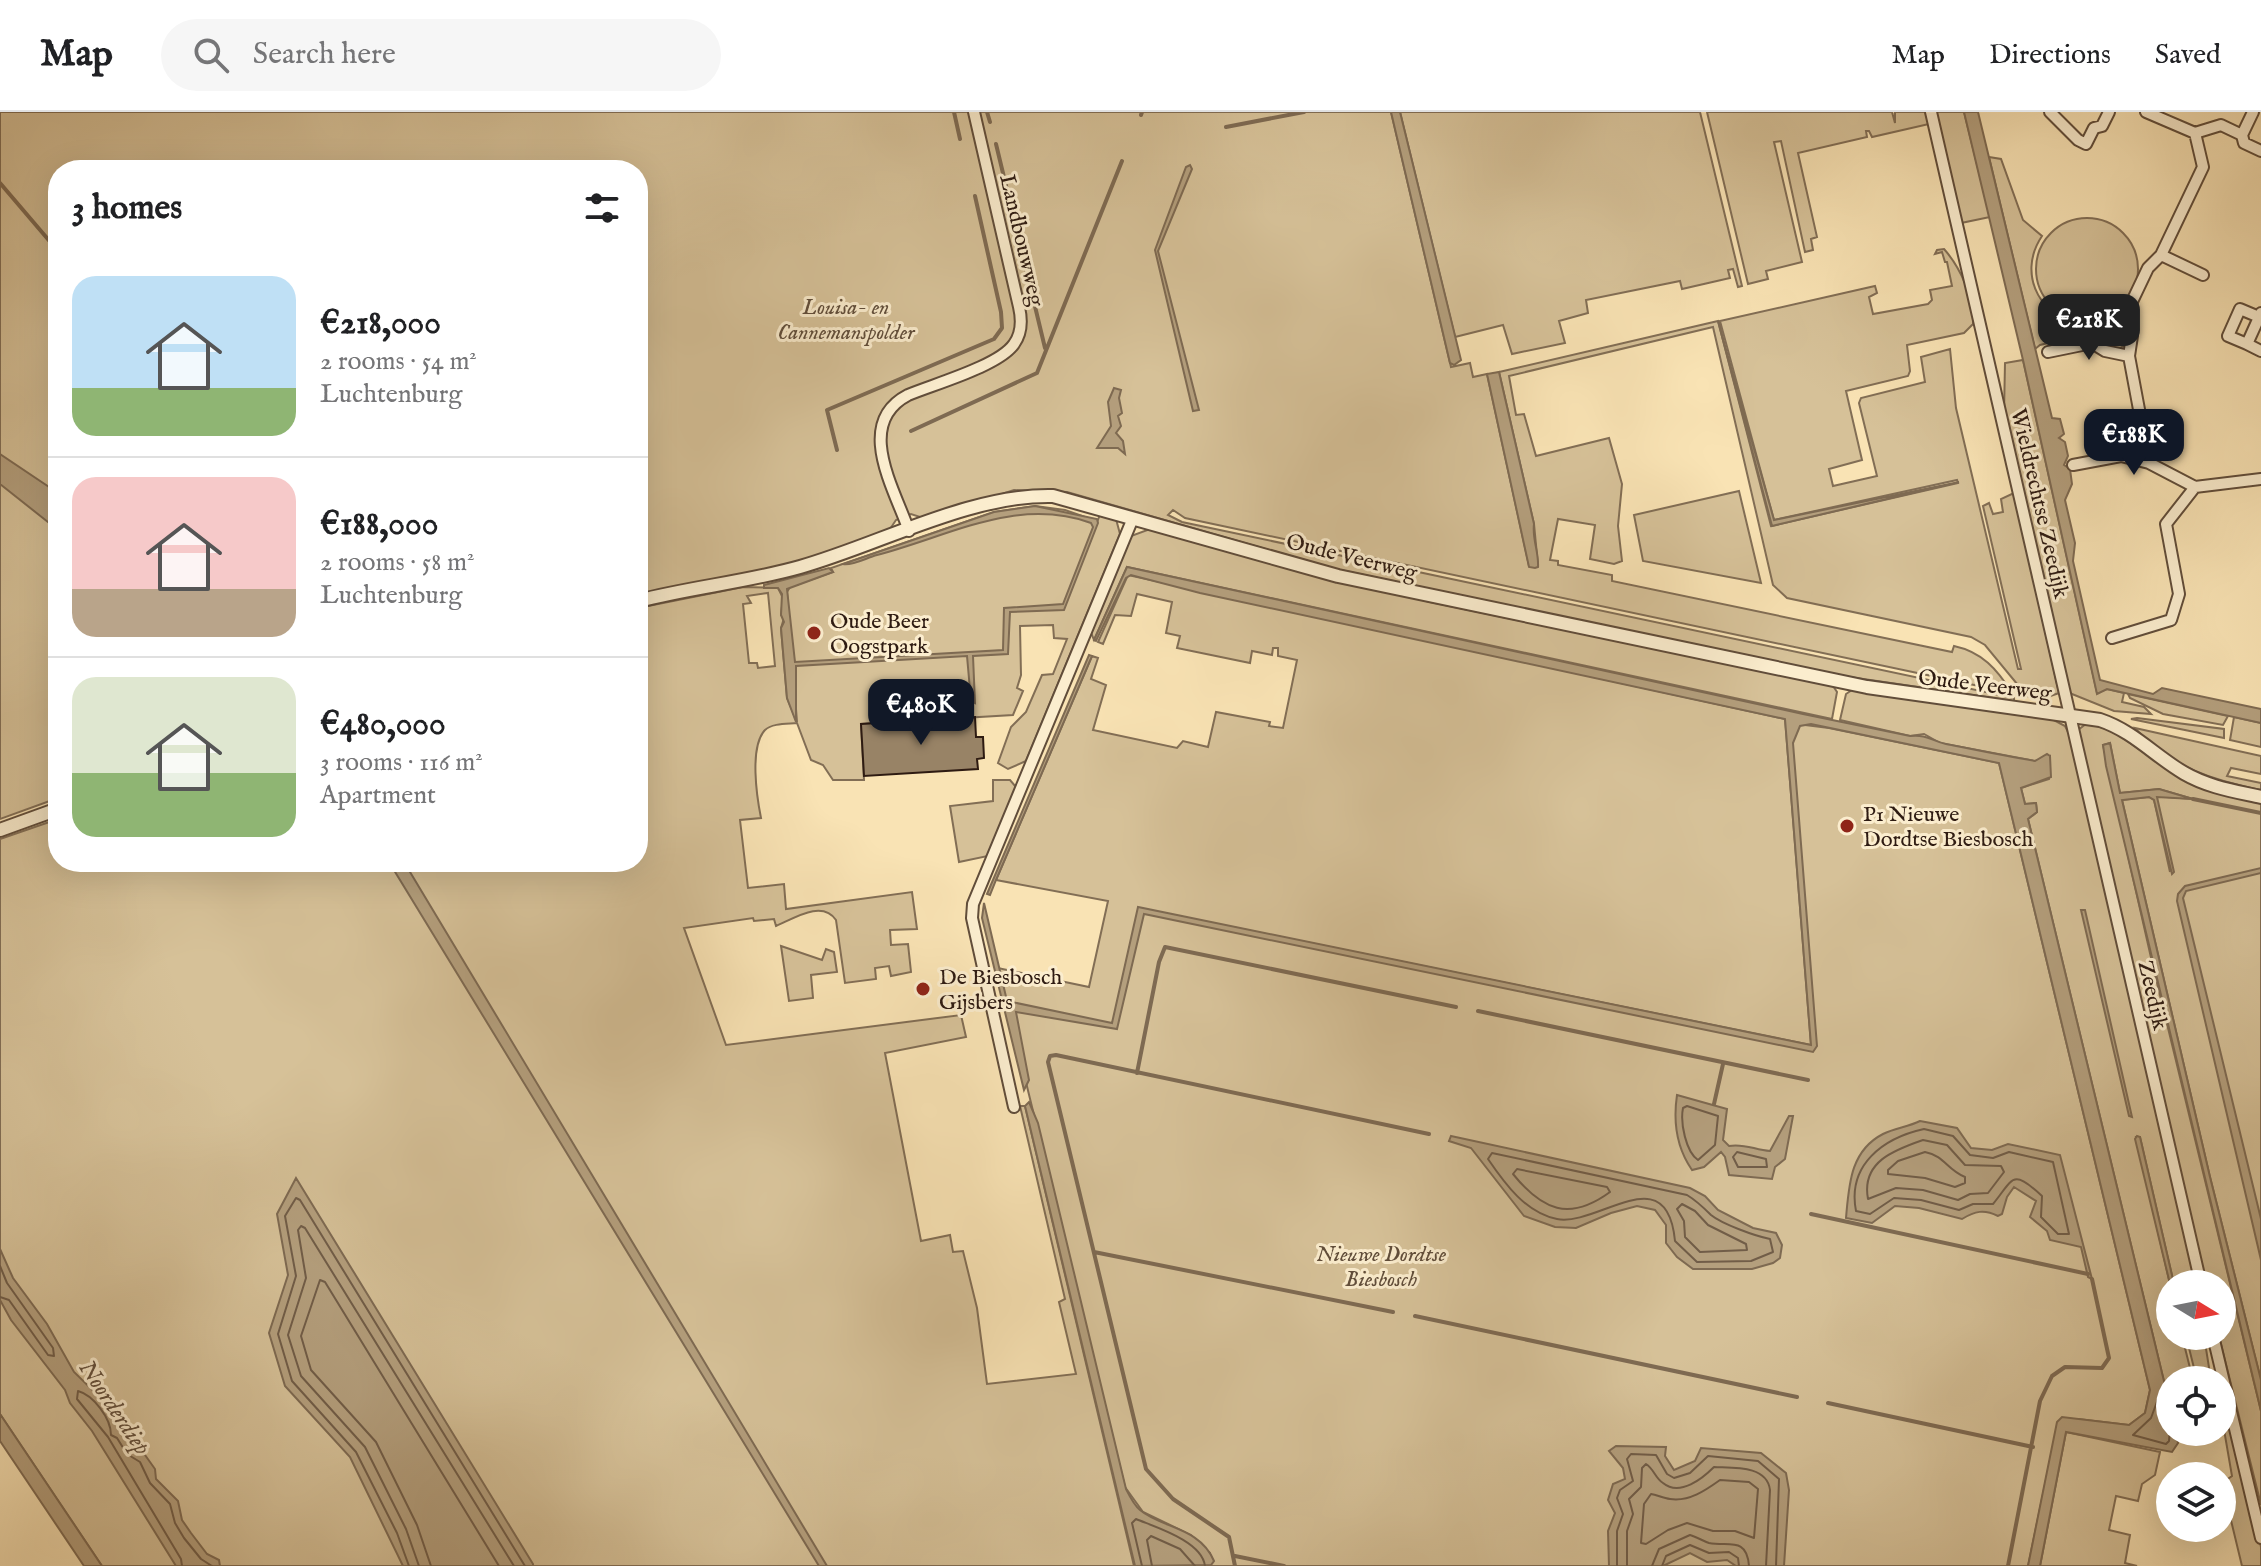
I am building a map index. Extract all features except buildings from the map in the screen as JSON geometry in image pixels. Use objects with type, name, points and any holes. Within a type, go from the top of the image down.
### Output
[{"type":"street","name":"Landbouwweg","points":[[909,531],[879,444],[879,428],[884,415],[894,403],[908,395],[1006,353],[1016,340],[1020,327],[1019,307],[974,112]]},
{"type":"street","name":"Wieldrechtse Zeedijk","points":[[1931,112],[2068,715]]},
{"type":"street","points":[[2050,112],[2086,144],[2094,128],[2102,126],[2109,112]]},
{"type":"street","points":[[2146,112],[2195,133],[2221,125],[2242,135]]},
{"type":"street","points":[[2253,112],[2242,135],[2244,143],[2261,151]]},
{"type":"street","points":[[2149,463],[2129,356],[2132,336],[2128,310],[2148,268],[2161,255],[2203,167],[2195,133]]},
{"type":"street","points":[[2161,255],[2203,275]]},
{"type":"street","points":[[2247,344],[2260,315],[2240,309],[2228,336],[2261,351]]},
{"type":"street","points":[[2048,352],[2092,343],[2105,351],[2129,356]]},
{"type":"street","points":[[2073,465],[2121,456],[2149,463],[2195,487],[2261,479]]},
{"type":"street","points":[[2112,638],[2171,620],[2179,594],[2166,524],[2195,487]]},
{"type":"street","name":"Oude Veerweg","points":[[648,599],[801,567],[985,504],[1022,496],[1066,499],[1338,576],[1867,687],[2100,720],[2120,728],[2197,780],[2261,797]]},
{"type":"street","points":[[1014,1107],[972,918],[973,904],[1133,518]]},
{"type":"street","name":"Zeedijk","points":[[2068,715],[2198,1270]]},
{"type":"street","points":[[0,830],[48,813]]},
{"type":"street","points":[[2216,1350],[2261,1538]]},
{"type":"green space","name":"Louisa- en Cannemanspolder","points":[[0,112],[1391,112],[1451,367],[1470,363],[1473,377],[1487,374],[1529,566],[1538,566],[1534,524],[1499,372],[1718,321],[1771,526],[1958,483],[1957,480],[1774,520],[1720,321],[1875,286],[1877,293],[1869,297],[1873,314],[1928,304],[1932,300],[1930,290],[1952,286],[1942,252],[1935,254],[1937,250],[1944,249],[1965,284],[1972,304],[1973,324],[1964,333],[1907,345],[1908,376],[1846,391],[1862,460],[1829,469],[1833,486],[1877,476],[1859,403],[1861,398],[1925,382],[1921,357],[1950,349],[1956,408],[2018,669],[2021,669],[1983,506],[1989,503],[1993,514],[2003,512],[2001,499],[2014,493],[2059,693],[2042,699],[2027,696],[1985,645],[1971,637],[1787,598],[1773,585],[1713,327],[1509,376],[1516,415],[1524,414],[1536,456],[1609,438],[1622,484],[1618,526],[1622,561],[1614,564],[1590,559],[1595,525],[1558,519],[1550,560],[1558,561],[1558,565],[1612,575],[1612,581],[1952,652],[1954,646],[1973,652],[1988,663],[2012,693],[1185,518],[1173,510],[1168,515],[1182,522],[2014,698],[2014,701],[1829,674],[1336,569],[1067,492],[1014,490],[935,516],[923,518],[911,514],[896,520],[888,532],[789,565],[648,594],[648,160],[48,160],[48,802],[0,819]]},
{"type":"green space","points":[[1400,112],[1700,112],[1742,286],[1738,287],[1733,269],[1728,270],[1730,278],[1682,289],[1680,281],[1586,300],[1588,313],[1559,321],[1565,343],[1512,354],[1503,325],[1455,337]]},
{"type":"green space","points":[[1707,112],[1892,112],[1895,123],[1895,112],[1927,112],[1929,124],[1872,137],[1866,131],[1867,137],[1798,153],[1817,237],[1811,239],[1813,250],[1805,252],[1781,141],[1774,142],[1802,262],[1766,271],[1768,279],[1748,284]]},
{"type":"green space","points":[[1935,112],[1964,112],[1990,217],[1961,223]]},
{"type":"green space","points":[[1989,157],[2001,159],[2023,220],[2042,236],[2034,251],[2031,267],[2038,295],[2058,316],[2089,326],[2090,333],[2040,345],[2035,349]]},
{"type":"green space","points":[[2087,218],[2107,222],[2123,233],[2134,249],[2138,269],[2134,289],[2123,305],[2107,316],[2087,320],[2067,316],[2051,305],[2040,289],[2036,269],[2040,249],[2051,233],[2067,222]]},
{"type":"green space","points":[[2113,320],[2119,321],[2127,329],[2127,341],[2119,349],[2113,350],[2107,349],[2099,341],[2098,335],[2099,329],[2107,321]]},
{"type":"green space","points":[[2023,360],[2097,693],[2107,689],[2124,693],[2122,702],[2144,707],[2151,714],[2114,711],[2067,692],[2004,414],[2005,363]]},
{"type":"green space","points":[[1739,491],[1761,583],[1643,561],[1634,515]]},
{"type":"green space","points":[[1035,506],[1065,510],[1097,521],[1063,610],[1101,512],[1116,519],[1120,534],[1026,761],[1008,769],[998,763],[1011,727],[1026,712],[1042,675],[1053,674],[1067,639],[1054,638],[1053,625],[1020,626],[1021,675],[1017,688],[1023,691],[1013,715],[861,724],[864,780],[833,780],[823,765],[811,760],[797,723],[768,728],[760,738],[756,786],[761,818],[740,820],[748,888],[784,884],[786,909],[912,892],[917,929],[890,930],[891,945],[908,944],[911,972],[891,976],[889,966],[875,968],[876,979],[845,983],[836,920],[823,911],[807,912],[776,926],[774,919],[754,921],[753,918],[684,928],[726,1045],[961,1015],[966,1037],[885,1053],[921,1241],[950,1235],[953,1252],[963,1251],[977,1308],[987,1384],[1076,1374],[1059,1302],[1065,1299],[1020,1106],[1025,1106],[1134,1566],[102,1566],[0,1414],[0,839],[48,822],[48,872],[648,872],[648,606],[743,587],[778,588],[783,598],[781,628],[787,698],[797,722],[787,592],[790,587],[833,572],[831,568],[994,512]],"holes":[[[768,593],[775,666],[758,668],[757,663],[749,663],[743,604],[751,603],[747,596]]]},
{"type":"green space","points":[[1150,529],[1430,602],[1833,686],[1837,692],[1832,719],[1127,567],[1094,640],[1090,630],[1131,536]]},
{"type":"green space","name":"Nieuwe Dordtse Biesbosch","points":[[1128,575],[1785,719],[1811,1045],[1232,927],[1810,1049],[1815,1046],[1789,723],[1829,728],[1999,763],[2150,1390],[2145,1413],[2129,1425],[2078,1419],[2058,1422],[2028,1566],[1205,1566],[1211,1565],[1210,1553],[1191,1535],[1143,1512],[1125,1487],[998,968],[1089,987],[1108,901],[996,880],[1092,656],[1098,658],[1091,679],[1106,685],[1093,730],[1177,748],[1183,741],[1208,747],[1216,712],[1270,722],[1269,726],[1283,728],[1297,660],[1278,656],[1278,648],[1273,648],[1272,655],[1252,651],[1250,663],[1177,648],[1180,636],[1166,633],[1172,602],[1137,594],[1131,616],[1115,615],[1103,644],[1098,642]]},
{"type":"green space","points":[[1852,690],[2050,718],[2065,726],[2069,734],[2195,1270],[2171,1270],[2140,1137],[2136,1137],[2167,1270],[2156,1270],[2156,1348],[2028,819],[2037,812],[2036,803],[2025,804],[2021,788],[2049,779],[2050,756],[2035,761],[1940,743],[1924,734],[1910,736],[1840,720],[1846,694]]},
{"type":"green space","points":[[2128,694],[2228,716],[2223,725],[2163,714],[2130,698]]},
{"type":"green space","points":[[2234,717],[2261,723],[2261,747],[2230,740]]},
{"type":"green space","points":[[2131,719],[2224,729],[2224,738]]},
{"type":"green space","points":[[2086,724],[2106,729],[2182,773],[2261,802],[2261,1380],[2122,800],[2149,797],[2154,800],[2170,872],[2154,796],[2193,799],[2159,789],[2120,793],[2110,743],[2103,745],[2227,1270],[2203,1270],[2078,730]]},
{"type":"green space","points":[[2135,728],[2261,756],[2261,774],[2231,768],[2227,776],[2261,783],[2261,790],[2193,770],[2161,752]]},
{"type":"green space","points":[[993,780],[1010,780],[1016,787],[988,856],[959,862],[950,806],[993,801]]},
{"type":"green space","points":[[781,946],[822,960],[826,949],[834,952],[837,972],[811,975],[813,998],[789,1001]]},
{"type":"green space","points":[[2236,1308],[2261,1411],[2261,1505],[2236,1404],[2236,1366],[2226,1366],[2222,1350],[2236,1350]]},
{"type":"green space","points":[[2156,1350],[2186,1350],[2190,1366],[2160,1366]]},
{"type":"green space","points":[[2190,1350],[2206,1350],[2209,1366],[2194,1366]]},
{"type":"green space","points":[[2066,1432],[2160,1452],[2155,1475],[2142,1484],[2138,1501],[2116,1496],[2109,1530],[2130,1535],[2125,1563],[2137,1566],[2040,1566]]},
{"type":"green space","points":[[2236,1443],[2261,1547],[2261,1566],[2242,1566],[2236,1541],[2236,1462],[2230,1462],[2227,1446],[2236,1446]]},
{"type":"water","points":[[1391,112],[1400,112],[1461,360],[1454,365],[1450,363]]},
{"type":"water","points":[[1964,112],[1978,112],[2052,418],[2060,419],[2064,434],[2059,438],[2065,442],[2068,456],[2064,465],[2070,469],[2072,484],[2065,500],[2075,543],[2073,561],[2100,680],[2153,694],[2162,688],[2261,709],[2261,723],[2107,689],[2097,694]]},
{"type":"water","points":[[1190,165],[1192,169],[1158,251],[1199,410],[1193,411],[1155,250],[1186,167]]},
{"type":"water","points":[[1718,321],[1774,520],[1959,482],[1772,526]]},
{"type":"water","points":[[1499,372],[1534,524],[1538,561],[1535,568],[1529,567],[1487,374]]},
{"type":"water","points":[[1114,388],[1121,390],[1122,413],[1118,416],[1121,426],[1116,433],[1123,441],[1125,454],[1118,448],[1097,448],[1111,426],[1108,402]]},
{"type":"water","points":[[0,454],[48,486],[48,522],[0,484]]},
{"type":"water","points":[[1035,506],[1097,519],[1098,523],[1064,610],[1010,612],[1008,654],[973,656],[975,703],[971,701],[967,656],[796,666],[796,722],[787,698],[781,628],[784,622],[781,615],[782,594],[778,588],[764,588],[764,585],[829,568],[833,572],[787,589],[795,662],[1003,650],[1004,608],[1063,604],[1093,527],[1091,523],[1036,514],[1009,517],[982,522],[855,563],[843,564],[994,512]]},
{"type":"water","points":[[1127,567],[1803,714],[1925,737],[1946,744],[2035,761],[2047,754],[2050,756],[2051,777],[2021,788],[2025,804],[2036,803],[2037,812],[2028,819],[2160,1366],[2156,1366],[2156,1446],[2176,1446],[2172,1452],[2066,1432],[2040,1566],[2028,1566],[2057,1422],[2062,1417],[2129,1425],[2145,1413],[2150,1390],[1999,763],[1811,724],[1800,726],[1793,743],[1817,1046],[1813,1052],[1144,914],[1117,1029],[1016,1012],[1029,1080],[1024,1090],[982,918],[984,903],[1007,1001],[1112,1023],[1138,907],[1811,1045],[1785,719],[1200,593],[1131,575],[1126,578],[1094,640]]},
{"type":"water","points":[[1089,655],[1092,656],[990,895],[987,894]]},
{"type":"water","points":[[2110,743],[2120,793],[2159,789],[2193,799],[2157,797],[2172,874],[2154,800],[2149,797],[2122,800],[2233,1270],[2227,1270],[2103,745]]},
{"type":"water","points":[[2261,868],[2261,873],[2186,891],[2183,898],[2261,1219],[2261,1260],[2177,901],[2178,894],[2185,886]]},
{"type":"water","points":[[395,872],[410,872],[827,1566],[819,1566]]},
{"type":"water","points":[[2081,910],[2085,910],[2132,1117],[2129,1116]]},
{"type":"water","points":[[1677,1095],[1727,1109],[1723,1140],[1729,1146],[1770,1151],[1789,1116],[1793,1116],[1785,1159],[1775,1167],[1772,1179],[1729,1175],[1721,1152],[1704,1167],[1692,1170],[1677,1134]]},
{"type":"water","points":[[1029,1102],[1038,1123],[1126,1489],[1140,1510],[1199,1541],[1214,1561],[1211,1565],[1135,1566],[1025,1106]]},
{"type":"water","points":[[1920,1121],[1957,1128],[1971,1148],[1992,1150],[2008,1144],[2060,1155],[2092,1279],[2088,1277],[2081,1247],[2050,1240],[2047,1231],[2030,1217],[2036,1201],[2014,1187],[2002,1214],[1998,1216],[1980,1212],[1962,1219],[1919,1208],[1895,1206],[1872,1223],[1846,1218],[1853,1170],[1864,1150],[1883,1134]]},
{"type":"water","points":[[1451,1136],[1690,1188],[1705,1196],[1718,1210],[1753,1228],[1776,1233],[1782,1245],[1780,1258],[1752,1269],[1693,1269],[1677,1257],[1666,1243],[1666,1225],[1655,1210],[1637,1206],[1576,1228],[1555,1227],[1524,1216],[1471,1148],[1449,1141]]},
{"type":"water","points":[[2140,1137],[2171,1270],[2167,1270],[2135,1139]]},
{"type":"water","points":[[296,1178],[533,1566],[403,1566],[350,1457],[285,1386],[269,1333],[288,1275],[277,1214]]},
{"type":"water","points":[[0,1249],[13,1278],[47,1324],[74,1372],[114,1411],[119,1429],[131,1442],[132,1448],[145,1455],[155,1469],[156,1479],[178,1501],[182,1520],[207,1554],[219,1560],[220,1566],[176,1566],[92,1431],[70,1403],[65,1390],[11,1320],[0,1300]]},
{"type":"water","points":[[2236,1280],[2261,1380],[2261,1411],[2236,1307]]},
{"type":"water","points":[[0,1414],[102,1566],[84,1566],[0,1441]]},
{"type":"water","points":[[1616,1446],[1666,1447],[1665,1456],[1674,1470],[1695,1461],[1701,1448],[1761,1453],[1786,1473],[1789,1490],[1784,1566],[1736,1566],[1727,1560],[1707,1562],[1690,1553],[1663,1566],[1609,1566],[1608,1531],[1615,1513],[1608,1500],[1613,1484],[1625,1479],[1623,1468],[1609,1451]]},
{"type":"waterway","points":[[954,112],[960,139]]},
{"type":"waterway","points":[[987,112],[990,122]]},
{"type":"waterway","points":[[1226,127],[1304,112]]},
{"type":"waterway","points":[[996,144],[1045,348]]},
{"type":"waterway","points":[[911,431],[1037,373],[1122,161]]},
{"type":"waterway","points":[[0,183],[48,239]]},
{"type":"waterway","points":[[837,450],[827,410],[994,339],[1002,328],[975,196]]},
{"type":"waterway","points":[[2193,799],[2261,813]]},
{"type":"waterway","points":[[1137,1073],[1159,962],[1165,947],[1456,1007]]},
{"type":"waterway","points":[[1478,1011],[1808,1080]]},
{"type":"waterway","points":[[1235,1566],[1229,1537],[1173,1499],[1146,1469],[1048,1062],[1050,1056],[1429,1134]]},
{"type":"waterway","points":[[1714,1104],[1723,1064]]},
{"type":"waterway","points":[[1811,1214],[2088,1274]]},
{"type":"waterway","points":[[1094,1252],[1393,1312]]},
{"type":"waterway","points":[[2008,1566],[2040,1401],[2052,1376],[2065,1367],[2102,1368],[2109,1358],[2092,1279]]},
{"type":"waterway","points":[[1415,1316],[1797,1397]]},
{"type":"waterway","points":[[1828,1403],[2033,1447]]},
{"type":"waterway","points":[[1235,1556],[1284,1566]]},
{"type":"place","name":"Oude Beer Oogstpark","points":[[814,633]]},
{"type":"place","name":"P1 Nieuwe Dordtse Biesbosch","points":[[1847,826]]},
{"type":"place","name":"De Biesbosch Gijsbers","points":[[923,989]]},
{"type":"water label","name":"Noorderdiep","points":[[115,1407]]}]
